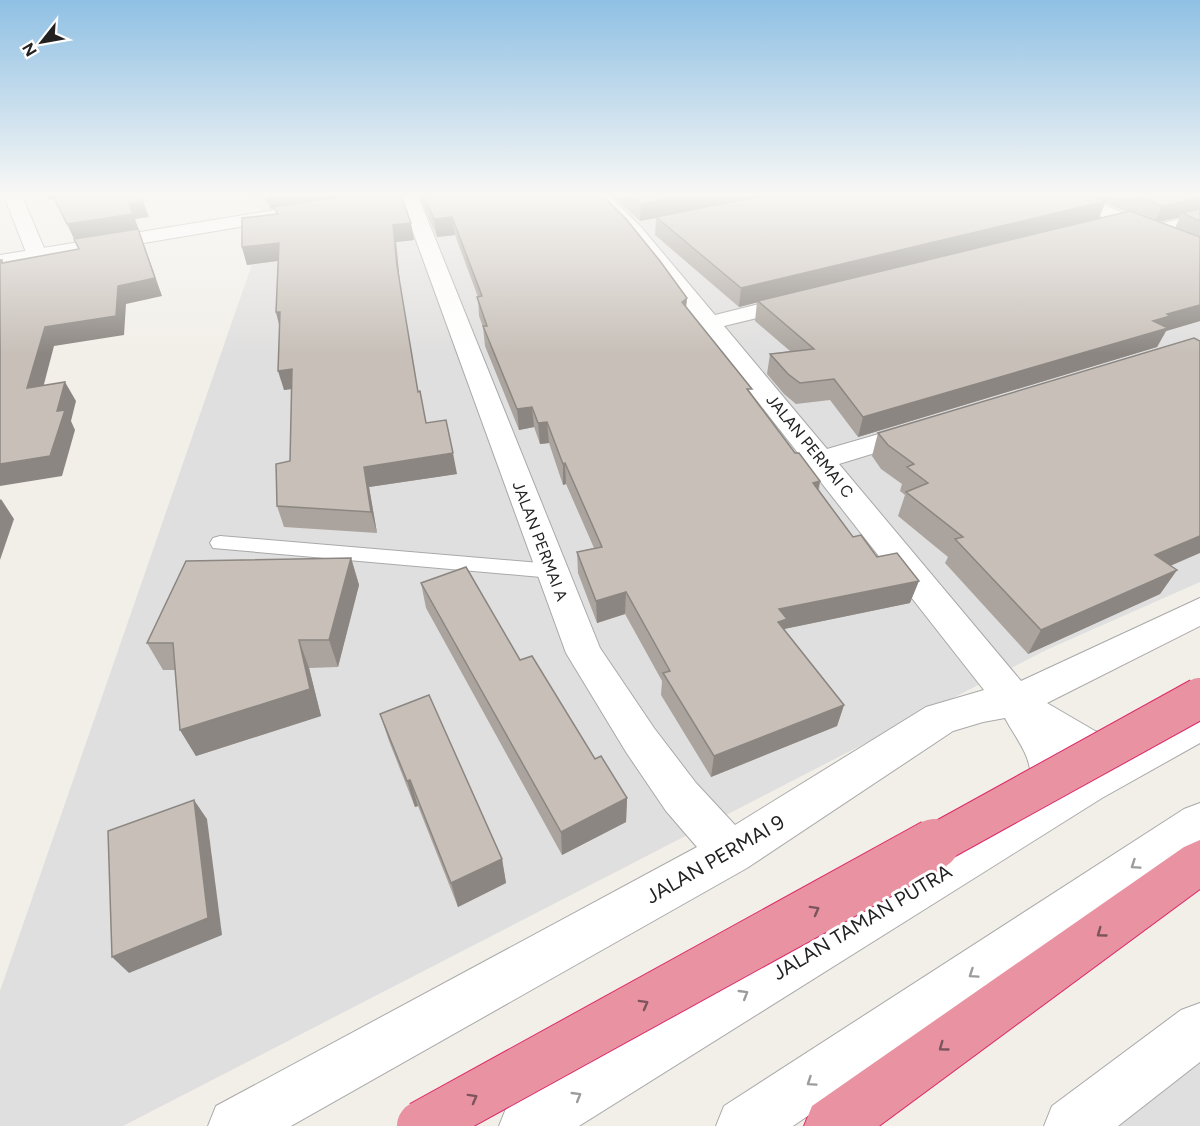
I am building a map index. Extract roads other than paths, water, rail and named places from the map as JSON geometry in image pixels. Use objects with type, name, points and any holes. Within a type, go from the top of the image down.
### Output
[{"type":"highway","points":[[422,1126],[1200,698]]},
{"type":"highway","points":[[832,1126],[1196,841]]},
{"type":"street","points":[[34,249],[37,255]]},
{"type":"street","points":[[0,261],[77,249]]},
{"type":"street","name":"JALAN PERMAI A","points":[[422,249],[584,653],[640,740],[681,797],[731,854]]},
{"type":"street","name":"JALAN PERMAI C","points":[[659,249],[710,323],[1016,701],[1041,746],[1051,771],[1046,811]]},
{"type":"street","points":[[710,323],[813,297]]},
{"type":"street","points":[[822,460],[936,425]]},
{"type":"street","name":"JALAN PERMAI 9","points":[[236,1126],[731,854],[940,719],[983,706],[1016,701],[1200,611]]},
{"type":"street","name":"JALAN PERMAI C","points":[[1016,701],[1058,733],[1090,750],[1130,761]]},
{"type":"street","name":"JALAN TAMAN PUTRA","points":[[527,1126],[1046,811],[1200,723]]},
{"type":"street","points":[[744,1126],[1196,841]]},
{"type":"street","points":[[1072,1126],[1200,1029]]},
{"type":"lane","points":[[220,543],[552,571]]}]
